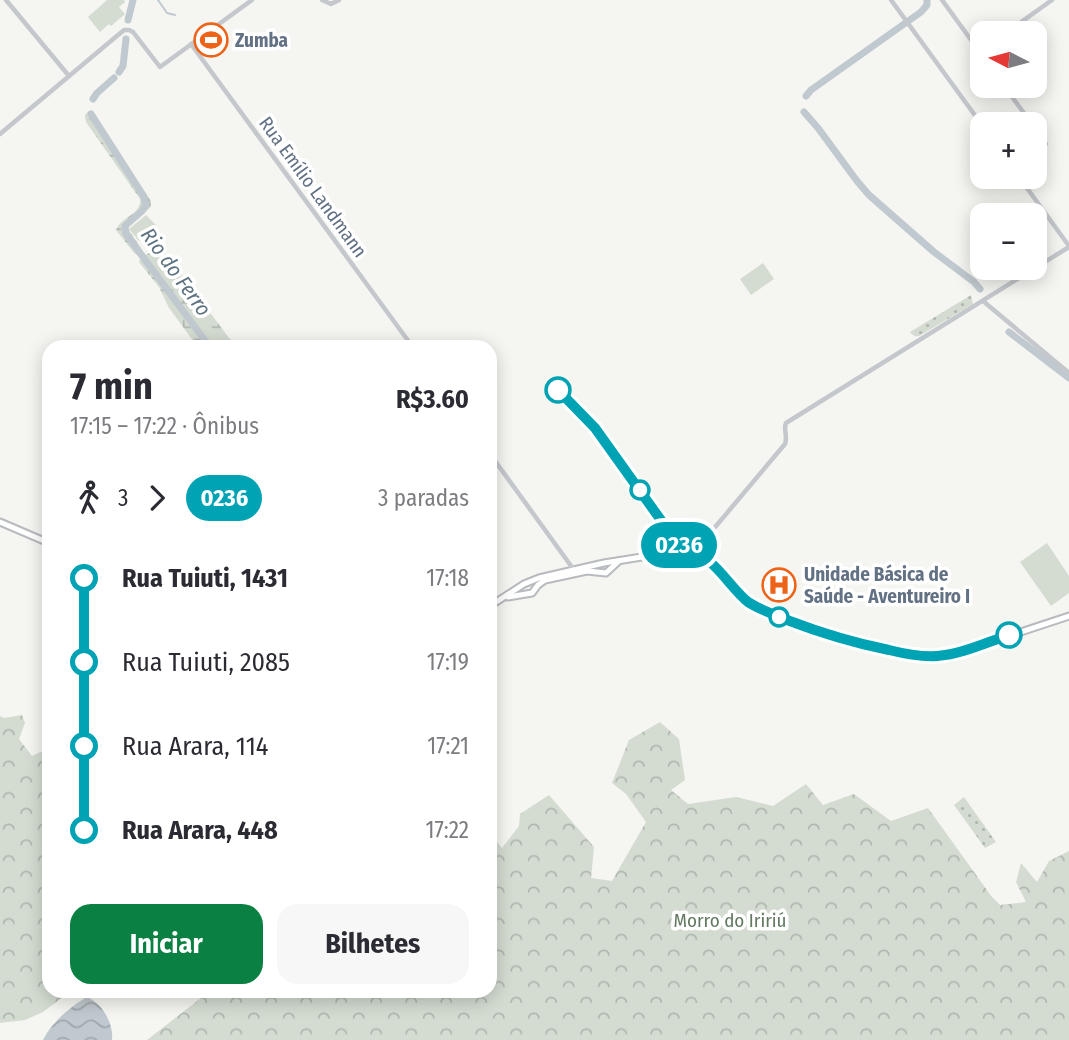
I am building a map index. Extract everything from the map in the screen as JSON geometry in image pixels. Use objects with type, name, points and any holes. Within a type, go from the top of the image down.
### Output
[{"type":"main road","points":[[0,522],[42,540]]},
{"type":"main road","points":[[497,602],[524,584],[539,578],[604,563],[695,551],[707,559],[746,600],[761,609],[828,636],[905,654],[951,654],[1069,616]]},
{"type":"main road","points":[[502,599],[529,594],[545,580],[587,571],[608,572],[619,561]]},
{"type":"main road","points":[[604,563],[608,572]]},
{"type":"main road","points":[[524,584],[525,591],[529,594]]},
{"type":"street","points":[[6,0],[69,76]]},
{"type":"street","points":[[0,134],[122,32],[127,30],[133,33],[160,67],[252,0]]},
{"type":"street","points":[[322,0],[327,3],[337,1]]},
{"type":"street","points":[[891,0],[973,112]]},
{"type":"street","points":[[942,0],[970,38]]},
{"type":"street","points":[[1023,21],[1052,0]]},
{"type":"street","name":"Rua Emílio Landmann","points":[[191,44],[408,340]]},
{"type":"street","points":[[695,551],[785,444],[787,436],[784,427],[788,421],[1069,246],[1028,189]]},
{"type":"street","points":[[983,301],[1069,373]]},
{"type":"street","points":[[497,464],[574,570]]},
{"type":"green space","points":[[107,0],[124,0],[119,7],[125,14],[100,32],[88,17]]},
{"type":"green space","points":[[89,111],[151,201],[151,207],[127,227],[141,248],[142,251],[137,255],[116,230],[135,212],[140,199],[86,122],[85,115]]},
{"type":"green space","points":[[146,215],[156,225],[139,241],[129,229]]},
{"type":"green space","points":[[161,247],[231,340],[193,340],[169,308],[159,287],[139,262]]},
{"type":"green space","points":[[763,263],[774,279],[751,295],[740,279]]},
{"type":"green space","points":[[971,295],[973,304],[919,336],[910,332]]},
{"type":"green space","points":[[1047,543],[1069,576],[1069,593],[1051,606],[1020,562]]},
{"type":"green space","points":[[22,715],[25,723],[19,739],[32,756],[42,751],[42,998],[62,998],[43,1012],[25,1020],[0,1023],[0,716],[4,718]]},
{"type":"green space","name":"Morro do Iririú","points":[[660,722],[679,739],[685,780],[671,790],[688,804],[736,797],[773,806],[806,784],[823,805],[854,794],[891,821],[928,808],[1000,905],[1026,902],[1016,882],[1021,863],[1037,882],[1049,861],[1069,851],[1069,1040],[147,1040],[201,998],[497,998],[497,842],[502,848],[519,826],[520,814],[549,795],[594,847],[591,878],[612,881],[646,822],[626,794],[612,783],[629,740]]},
{"type":"green space","points":[[964,797],[996,842],[985,848],[954,805]]},
{"type":"water","points":[[85,998],[98,1004],[111,1027],[112,1040],[43,1040],[51,1027]]},
{"type":"waterway","name":"Rio do Ferro","points":[[128,20],[133,0]]},
{"type":"waterway","points":[[158,0],[167,13],[175,15]]},
{"type":"waterway","points":[[806,96],[921,12],[927,5],[927,0]]},
{"type":"waterway","name":"Rio do Ferro","points":[[119,72],[123,66],[126,39]]},
{"type":"waterway","name":"Rio do Ferro","points":[[93,99],[114,78]]},
{"type":"waterway","points":[[804,112],[869,195],[980,289]]},
{"type":"waterway","name":"Rio do Ferro","points":[[91,114],[144,197],[146,205],[125,226],[126,234],[205,340]]},
{"type":"waterway","points":[[1009,332],[1069,378]]},
{"type":"bus line","name":"0236","points":[[558,390],[595,428],[683,551],[695,551],[703,555],[735,590],[756,606],[828,636],[915,655],[951,654],[1009,635]]},
{"type":"place","name":"Zumba","points":[[211,40]]},
{"type":"place","name":"Unidade Básica de Saúde - Aventureiro I","points":[[779,585]]}]
